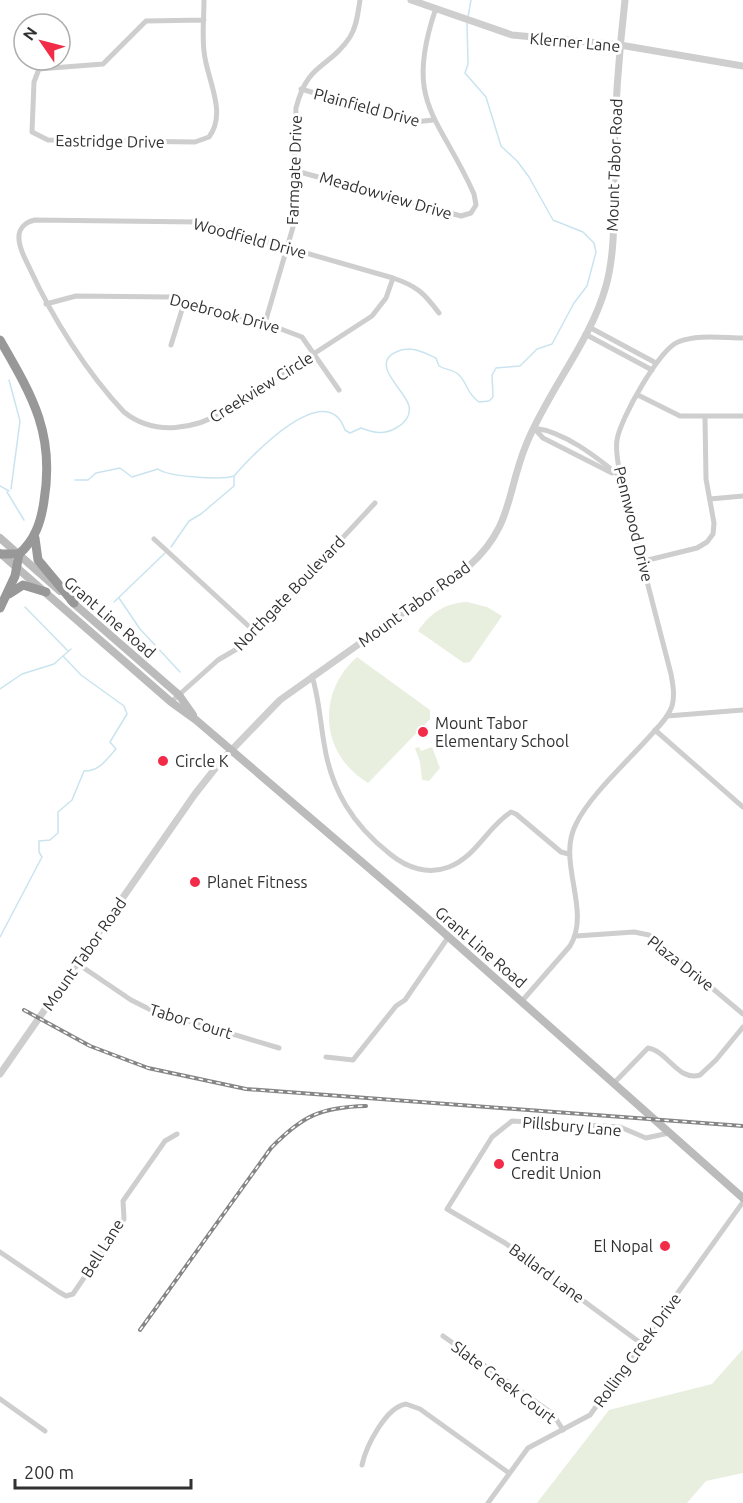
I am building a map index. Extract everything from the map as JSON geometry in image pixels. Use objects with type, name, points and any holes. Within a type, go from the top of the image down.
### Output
[{"type":"highway","points":[[0,340],[36,406],[48,447],[49,474],[34,545],[38,560],[74,603]]},
{"type":"highway","points":[[2,604],[17,566],[19,554],[35,535]]},
{"type":"highway","points":[[1,554],[19,554]]},
{"type":"highway","points":[[2,604],[14,589],[23,585],[46,592]]},
{"type":"main road","name":"Grant Line Road","points":[[0,538],[179,695],[196,720]]},
{"type":"main road","name":"Grant Line Road","points":[[1,554],[171,702],[196,720],[449,936],[615,1082],[743,1200]]},
{"type":"street","name":"Eastridge Drive","points":[[204,0],[204,20],[204,53],[215,101],[214,130],[205,140],[48,140],[32,132],[33,82],[39,69],[103,64],[141,24],[152,19],[204,20]]},
{"type":"street","name":"Farmgate Drive","points":[[265,323],[294,220],[296,108],[301,89],[309,75],[350,37],[360,0]]},
{"type":"street","name":"Klerner Lane","points":[[411,0],[525,38],[620,45],[743,66]]},
{"type":"street","name":"Mount Tabor Road","points":[[0,1074],[195,794],[231,752],[273,706],[312,676],[453,578],[482,553],[506,516],[522,456],[534,428],[589,327],[607,285],[612,256],[620,45],[625,0]]},
{"type":"street","name":"Meadowview Drive","points":[[296,171],[450,213],[466,215],[474,209],[474,194],[425,102],[423,82],[426,42],[436,8]]},
{"type":"street","name":"Plainfield Drive","points":[[301,89],[416,123],[433,120]]},
{"type":"street","name":"Woodfield Drive","points":[[19,238],[26,224],[35,220],[183,220],[206,224],[393,278],[421,290],[439,313]]},
{"type":"street","name":"Creekview Circle","points":[[19,238],[46,304],[119,406],[135,420],[156,425],[185,427],[207,422],[372,316],[386,298],[393,278]]},
{"type":"street","name":"Doebrook Drive","points":[[46,304],[76,296],[153,296],[185,300],[265,323],[297,333],[314,353],[339,390]]},
{"type":"street","points":[[171,345],[185,300]]},
{"type":"street","points":[[589,327],[656,363]]},
{"type":"street","points":[[585,334],[652,370]]},
{"type":"street","name":"Pennwood Drive","points":[[667,717],[673,701],[673,681],[644,561],[620,477],[617,439],[624,419],[666,349],[682,341],[743,338]]},
{"type":"street","points":[[638,396],[673,413],[705,417],[743,416]]},
{"type":"street","points":[[644,561],[707,542],[714,529],[706,479],[705,417]]},
{"type":"street","points":[[534,428],[543,438],[620,477]]},
{"type":"street","points":[[534,428],[546,429],[593,454],[620,477]]},
{"type":"street","points":[[710,500],[743,496]]},
{"type":"street","name":"Northgate Boulevard","points":[[171,702],[218,660],[242,646],[375,503]]},
{"type":"street","points":[[154,539],[255,632]]},
{"type":"street","points":[[312,676],[318,692],[327,758],[340,798],[369,838],[397,860],[416,869],[448,867],[469,855],[511,812],[561,852],[569,854]]},
{"type":"street","points":[[522,1000],[570,946],[576,936],[576,912],[569,854],[575,824],[587,806],[667,717],[743,710]]},
{"type":"street","points":[[655,730],[743,807]]},
{"type":"street","name":"Plaza Drive","points":[[576,936],[634,932],[649,935],[743,1014]]},
{"type":"street","points":[[326,1057],[353,1060],[396,1006],[405,1000],[449,936]]},
{"type":"street","name":"Tabor Court","points":[[78,964],[130,1000],[149,1009],[279,1048]]},
{"type":"street","points":[[615,1082],[648,1048],[657,1051],[686,1075],[700,1075],[716,1060],[743,1027]]},
{"type":"street","name":"Pillsbury Lane","points":[[447,1209],[492,1137],[512,1121],[620,1127],[646,1138],[669,1133]]},
{"type":"street","name":"Bell Lane","points":[[0,1252],[59,1292],[66,1296],[73,1294],[124,1219],[123,1201],[165,1141],[177,1134]]},
{"type":"street","name":"Rolling Creek Drive","points":[[488,1503],[531,1446],[590,1415],[743,1200]]},
{"type":"street","name":"Ballard Lane","points":[[447,1209],[505,1243],[642,1344]]},
{"type":"street","name":"Slate Creek Court","points":[[443,1336],[553,1414],[563,1430]]},
{"type":"street","points":[[0,1399],[45,1431]]},
{"type":"street","points":[[362,1465],[367,1446],[388,1416],[397,1407],[406,1404],[420,1409],[509,1473]]},
{"type":"green space","points":[[467,602],[487,607],[502,616],[470,662],[464,663],[418,631],[439,610],[452,604]]},
{"type":"green space","points":[[357,657],[430,710],[430,719],[368,783],[352,771],[340,756],[329,723],[330,705],[335,688],[344,672]]},
{"type":"green space","points":[[419,747],[421,751],[432,747],[440,768],[429,781],[422,780],[420,762],[415,748]]},
{"type":"green space","points":[[743,1349],[743,1473],[706,1481],[687,1503],[537,1503],[609,1410],[712,1384]]},
{"type":"waterway","points":[[468,17],[471,0]]},
{"type":"waterway","points":[[171,547],[189,521],[201,514],[234,486],[234,476],[256,452],[272,438],[307,415],[323,411],[336,416],[345,430],[350,433],[361,428],[375,432],[387,432],[402,424],[407,419],[409,406],[391,378],[386,363],[389,357],[396,352],[411,349],[436,358],[439,366],[458,374],[475,399],[479,402],[489,401],[493,397],[492,375],[496,368],[520,366],[537,349],[552,344],[574,303],[587,286],[596,252],[594,243],[583,232],[553,220],[529,177],[517,161],[501,146],[486,97],[465,73],[468,64],[467,22]]},
{"type":"waterway","points":[[9,380],[20,421],[11,489]]},
{"type":"waterway","points":[[75,480],[88,480],[96,473],[120,468],[132,477],[158,469],[173,474],[196,477],[234,476]]},
{"type":"waterway","points":[[0,486],[9,491]]},
{"type":"waterway","points":[[7,492],[24,520]]},
{"type":"waterway","points":[[114,602],[165,553]]},
{"type":"waterway","points":[[119,598],[140,629],[180,672]]},
{"type":"waterway","points":[[25,607],[68,651]]},
{"type":"waterway","points":[[0,689],[22,674],[54,664],[71,649]]},
{"type":"waterway","points":[[0,937],[42,857],[39,852],[39,841],[50,840],[58,833],[58,812],[72,800],[84,771],[99,767],[116,749],[110,742],[127,714],[124,706],[81,675],[63,656]]},
{"type":"railway","points":[[24,1010],[90,1046],[148,1068],[246,1089],[743,1126]]},
{"type":"railway","points":[[140,1330],[271,1148],[282,1137],[313,1115],[337,1108],[366,1106]]},
{"type":"place","name":"Mount Tabor Elementary School","points":[[423,732]]},
{"type":"place","name":"Circle K","points":[[163,761]]},
{"type":"place","name":"Planet Fitness","points":[[195,882]]},
{"type":"place","name":"Centra Credit Union","points":[[499,1164]]},
{"type":"place","name":"El Nopal","points":[[665,1246]]}]
